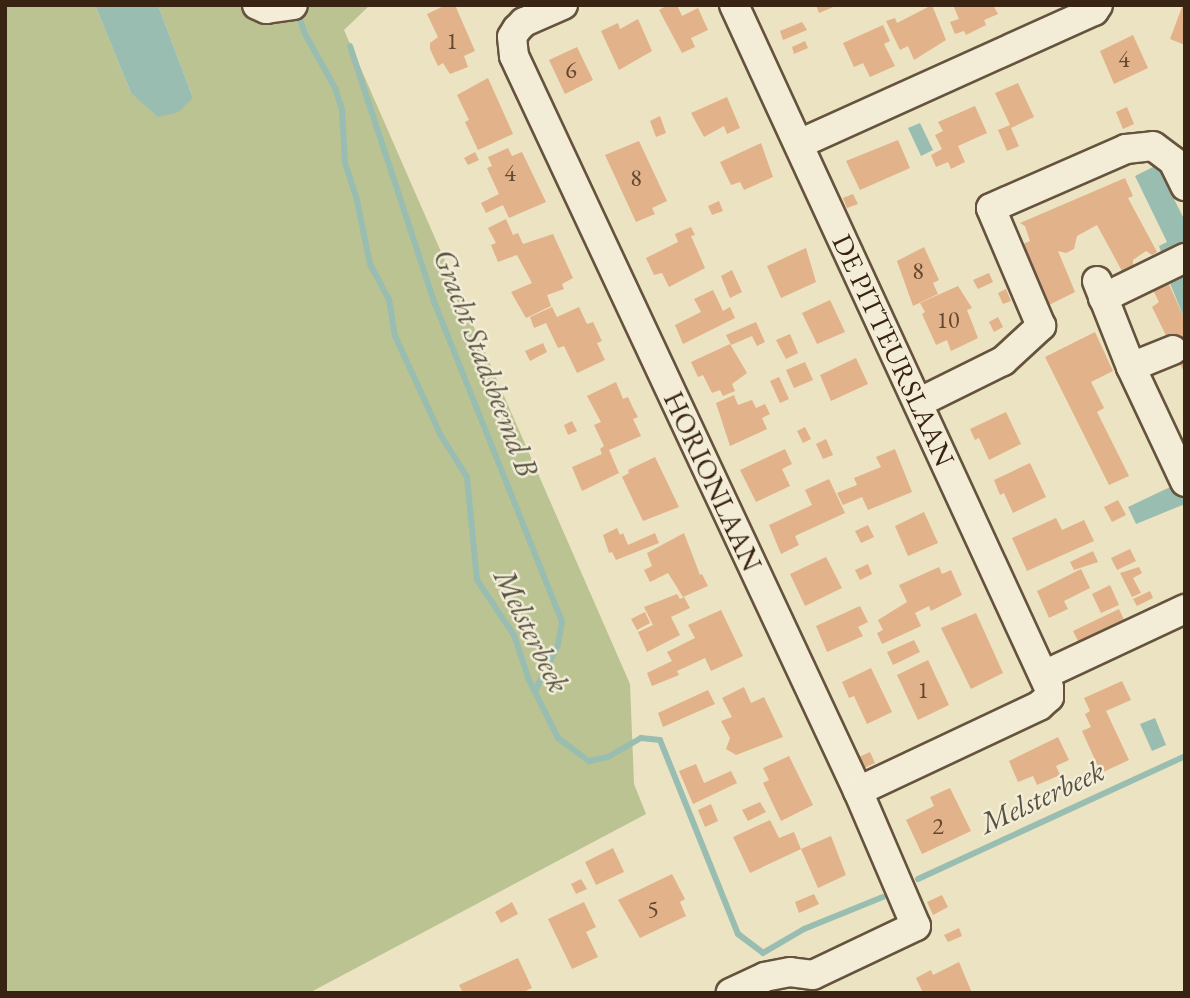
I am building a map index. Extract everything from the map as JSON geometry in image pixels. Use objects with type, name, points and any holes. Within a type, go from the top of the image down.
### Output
[{"type":"street","name":"HORIONLAAN","points":[[563,5],[524,22],[512,37],[514,56],[858,791],[916,926],[817,984]]},
{"type":"street","name":"DE PITTEURSLAAN","points":[[734,5],[1046,686]]},
{"type":"street","points":[[799,144],[1094,10],[1098,5]]},
{"type":"street","points":[[918,402],[1003,361],[1041,326],[991,208],[1126,149],[1153,146],[1173,161],[1185,186]]},
{"type":"street","points":[[1173,264],[1100,290],[1131,367],[1184,481]]},
{"type":"street","points":[[1131,367],[1173,351]]},
{"type":"street","points":[[858,791],[1039,706],[1046,686],[1185,609]]},
{"type":"street","points":[[731,993],[765,977],[790,972],[817,984]]},
{"type":"green space","points":[[5,5],[95,5],[131,93],[193,98],[158,5],[245,5],[290,13],[313,5],[370,5],[344,30],[630,684],[634,784],[646,814],[309,993],[5,993]]},
{"type":"water","points":[[95,5],[158,5],[193,98],[179,112],[158,117],[131,93]]},
{"type":"water","points":[[920,123],[933,150],[921,156],[908,128]]},
{"type":"water","points":[[1157,165],[1185,221],[1185,320],[1158,254],[1161,252],[1159,246],[1167,242],[1135,176]]},
{"type":"water","points":[[1185,480],[1185,504],[1136,524],[1128,507]]},
{"type":"water","points":[[1155,718],[1166,745],[1152,751],[1140,724]]},
{"type":"building","points":[[446,5],[455,5],[475,51],[464,56],[468,67],[450,74],[443,63],[438,66],[430,49],[430,43],[438,37],[427,14]]},
{"type":"building","points":[[668,5],[677,5],[682,16],[698,8],[708,30],[691,38],[695,47],[682,53],[659,10]]},
{"type":"building","points":[[816,5],[838,5],[819,13]]},
{"type":"building","points":[[932,5],[946,40],[914,60],[908,46],[900,50],[886,21],[895,18],[897,23]]},
{"type":"building","points":[[953,5],[993,5],[998,14],[984,20],[986,25],[966,35],[964,31],[955,34],[950,22],[959,19]]},
{"type":"building","points":[[1182,7],[1185,8],[1185,45],[1170,39]]},
{"type":"building","points":[[638,19],[652,51],[619,70],[601,31],[618,23],[620,29]]},
{"type":"building","points":[[802,22],[807,30],[783,40],[780,31]]},
{"type":"building","points":[[883,25],[890,41],[884,44],[895,66],[870,77],[863,63],[854,67],[843,43]]},
{"type":"building","points":[[1133,35],[1148,68],[1114,84],[1100,51]]},
{"type":"building","points":[[805,41],[808,48],[794,54],[792,47]]},
{"type":"building","points":[[577,47],[593,80],[565,94],[549,60]]},
{"type":"building","points":[[488,78],[513,134],[478,150],[465,122],[469,120],[457,95]]},
{"type":"building","points":[[1018,83],[1034,117],[1011,128],[1019,146],[1007,151],[998,130],[1010,125],[995,93]]},
{"type":"building","points":[[727,97],[740,128],[727,134],[724,126],[704,137],[691,113]]},
{"type":"building","points":[[975,106],[987,133],[958,146],[965,162],[951,169],[948,162],[936,167],[931,155],[942,149],[935,135],[943,131],[938,122]]},
{"type":"building","points":[[1127,107],[1134,124],[1123,129],[1116,112]]},
{"type":"building","points":[[660,116],[666,133],[656,137],[650,121]]},
{"type":"building","points":[[898,140],[910,168],[860,190],[846,161]]},
{"type":"building","points":[[639,141],[667,201],[652,208],[655,214],[636,222],[605,155]]},
{"type":"building","points":[[761,143],[773,177],[744,190],[740,182],[731,185],[720,162]]},
{"type":"building","points":[[508,148],[512,156],[522,152],[546,202],[509,218],[503,205],[486,213],[481,203],[499,194],[487,168],[492,166],[488,157]]},
{"type":"building","points":[[475,152],[479,160],[468,165],[464,158]]},
{"type":"building","points":[[1125,178],[1133,196],[1128,198],[1157,252],[1152,255],[1146,251],[1133,260],[1133,271],[1123,273],[1097,225],[1077,236],[1074,249],[1066,253],[1058,251],[1075,292],[1043,308],[1030,280],[1037,277],[1032,264],[1025,267],[1016,247],[1030,241],[1025,226],[1020,223]]},
{"type":"building","points":[[853,194],[858,204],[847,208],[843,198]]},
{"type":"building","points":[[719,201],[723,211],[712,215],[708,206]]},
{"type":"building","points":[[506,219],[513,235],[518,233],[523,244],[553,234],[573,278],[562,284],[564,289],[547,295],[551,306],[526,318],[511,292],[532,283],[517,255],[498,262],[491,245],[496,243],[488,228]]},
{"type":"building","points":[[691,227],[695,235],[691,236],[705,268],[669,287],[662,273],[654,275],[646,258],[678,242],[675,234]]},
{"type":"building","points":[[924,247],[939,280],[933,283],[938,294],[913,306],[897,261]]},
{"type":"building","points":[[806,248],[816,282],[781,298],[767,266]]},
{"type":"building","points":[[732,270],[742,292],[730,298],[721,276]]},
{"type":"building","points":[[989,273],[993,282],[978,289],[973,280]]},
{"type":"building","points":[[1167,280],[1185,320],[1185,374],[1152,307],[1159,302],[1152,288]]},
{"type":"building","points":[[958,286],[972,308],[967,310],[978,338],[951,351],[947,340],[936,345],[920,303]]},
{"type":"building","points":[[1006,289],[1011,301],[1003,304],[998,293]]},
{"type":"building","points":[[713,290],[723,311],[730,307],[735,318],[683,344],[675,325],[701,312],[694,299]]},
{"type":"building","points":[[830,300],[845,332],[817,344],[802,313]]},
{"type":"building","points":[[552,307],[557,317],[579,307],[587,324],[593,322],[602,341],[597,343],[605,360],[577,373],[564,346],[558,348],[546,323],[534,328],[530,317]]},
{"type":"building","points":[[998,317],[1003,327],[994,332],[989,322]]},
{"type":"building","points":[[756,322],[765,342],[757,346],[752,336],[731,345],[726,335]]},
{"type":"building","points":[[1095,332],[1113,371],[1091,382],[1104,408],[1097,412],[1129,476],[1109,485],[1045,357]]},
{"type":"building","points":[[790,334],[798,353],[786,359],[776,340]]},
{"type":"building","points":[[543,343],[547,352],[530,361],[525,351]]},
{"type":"building","points":[[730,344],[747,373],[732,384],[735,391],[723,396],[720,390],[712,393],[703,375],[698,377],[691,362]]},
{"type":"building","points":[[856,358],[868,384],[831,401],[820,375]]},
{"type":"building","points":[[805,362],[813,380],[794,388],[786,370]]},
{"type":"building","points":[[779,377],[789,399],[780,403],[770,381]]},
{"type":"building","points":[[616,382],[623,399],[628,397],[638,417],[633,419],[641,436],[609,450],[619,473],[582,491],[572,467],[602,454],[600,449],[604,446],[594,425],[601,422],[587,396]]},
{"type":"building","points":[[734,395],[738,405],[752,400],[756,408],[765,404],[770,414],[762,418],[767,429],[730,446],[716,403]]},
{"type":"building","points":[[1006,412],[1021,444],[989,460],[979,438],[975,440],[970,429]]},
{"type":"building","points":[[572,421],[577,431],[568,435],[564,425]]},
{"type":"building","points":[[805,427],[811,439],[803,443],[797,431]]},
{"type":"building","points":[[826,439],[833,455],[823,459],[816,444]]},
{"type":"building","points":[[785,449],[792,464],[782,469],[790,486],[756,502],[740,470]]},
{"type":"building","points":[[895,449],[912,492],[868,510],[862,497],[843,505],[837,493],[857,485],[854,478],[881,467],[876,457]]},
{"type":"building","points":[[655,457],[679,507],[643,521],[622,477],[629,473],[628,470]]},
{"type":"building","points":[[1030,463],[1046,497],[1013,513],[1004,493],[1000,495],[994,480]]},
{"type":"building","points":[[829,479],[845,513],[795,536],[799,545],[781,554],[769,525],[812,505],[805,490]]},
{"type":"building","points":[[1118,500],[1126,515],[1112,522],[1104,507]]},
{"type":"building","points":[[924,512],[938,543],[908,556],[895,526]]},
{"type":"building","points":[[1056,518],[1062,530],[1084,520],[1094,541],[1027,571],[1012,538]]},
{"type":"building","points":[[868,525],[874,537],[861,543],[855,531]]},
{"type":"building","points":[[617,528],[620,535],[623,533],[628,545],[655,533],[659,543],[616,560],[612,552],[609,553],[603,535]]},
{"type":"building","points":[[684,533],[700,575],[702,574],[708,586],[683,597],[668,573],[650,582],[644,570],[652,566],[647,553]]},
{"type":"building","points":[[1130,549],[1136,561],[1117,570],[1111,558]]},
{"type":"building","points":[[1093,551],[1098,562],[1074,570],[1070,562]]},
{"type":"building","points":[[826,557],[842,588],[805,606],[790,574]]},
{"type":"building","points":[[868,564],[872,574],[860,580],[855,570]]},
{"type":"building","points":[[939,567],[942,574],[951,570],[962,595],[931,611],[929,606],[915,613],[921,626],[882,644],[877,633],[883,630],[878,620],[907,602],[899,585]]},
{"type":"building","points":[[1139,567],[1142,573],[1133,578],[1141,593],[1132,597],[1120,573]]},
{"type":"building","points":[[1081,569],[1090,588],[1064,601],[1068,609],[1049,618],[1037,591]]},
{"type":"building","points":[[1110,585],[1119,605],[1101,613],[1092,594]]},
{"type":"building","points":[[1150,591],[1153,598],[1137,606],[1133,599]]},
{"type":"building","points":[[677,594],[680,599],[684,597],[690,608],[671,617],[680,635],[647,652],[638,632],[653,625],[644,607]]},
{"type":"building","points":[[860,606],[868,622],[858,627],[863,636],[827,652],[816,626]]},
{"type":"building","points":[[1119,609],[1127,626],[1081,647],[1073,631]]},
{"type":"building","points":[[721,610],[743,656],[711,671],[705,658],[677,671],[679,675],[652,686],[647,673],[672,661],[667,652],[695,638],[688,625]]},
{"type":"building","points":[[645,612],[650,623],[637,630],[631,619]]},
{"type":"building","points":[[976,613],[1003,673],[971,689],[941,628]]},
{"type":"building","points":[[914,640],[920,652],[893,665],[887,652]]},
{"type":"building","points":[[928,660],[949,705],[918,720],[897,675]]},
{"type":"building","points":[[871,668],[892,712],[867,724],[854,696],[849,698],[842,682]]},
{"type":"building","points":[[1122,681],[1131,700],[1106,711],[1129,760],[1101,773],[1082,731],[1091,727],[1085,714],[1090,711],[1084,698]]},
{"type":"building","points":[[744,687],[751,703],[764,697],[783,737],[736,755],[726,749],[730,738],[721,721],[732,717],[722,698]]},
{"type":"building","points":[[708,690],[715,704],[663,727],[658,713]]},
{"type":"building","points":[[1058,737],[1069,760],[1056,766],[1060,775],[1037,785],[1033,776],[1018,782],[1009,761]]},
{"type":"building","points":[[870,752],[875,763],[864,768],[859,757]]},
{"type":"building","points":[[789,756],[813,805],[781,821],[763,783],[769,780],[763,768]]},
{"type":"building","points":[[696,764],[704,783],[731,771],[737,783],[693,804],[679,771]]},
{"type":"building","points":[[950,788],[971,831],[922,854],[906,820],[934,806],[930,797]]},
{"type":"building","points":[[760,802],[766,812],[748,821],[742,810]]},
{"type":"building","points":[[711,804],[718,821],[705,827],[698,810]]},
{"type":"building","points":[[770,820],[779,838],[794,832],[801,849],[750,873],[733,837]]},
{"type":"building","points":[[831,836],[846,875],[818,888],[801,849]]},
{"type":"building","points":[[613,848],[624,872],[596,885],[585,862]]},
{"type":"building","points":[[672,874],[685,899],[680,902],[686,916],[640,938],[618,900]]},
{"type":"building","points":[[581,879],[587,889],[576,894],[571,884]]},
{"type":"building","points":[[814,894],[819,904],[799,913],[795,902]]},
{"type":"building","points":[[942,895],[948,907],[933,915],[927,902]]},
{"type":"building","points":[[512,902],[518,914],[501,923],[495,912]]},
{"type":"building","points":[[584,902],[596,927],[586,932],[598,957],[572,969],[548,919]]},
{"type":"building","points":[[959,928],[962,936],[948,942],[944,935]]},
{"type":"building","points":[[518,958],[532,988],[521,993],[463,993],[459,985]]},
{"type":"building","points":[[959,962],[972,993],[923,993],[916,978],[931,970],[933,975]]},
{"type":"waterway","name":"Melsterbeek","points":[[296,9],[305,34],[335,88],[342,110],[345,163],[357,201],[370,264],[389,299],[395,336],[440,434],[467,477],[477,580],[514,635],[529,680],[558,738],[589,761],[608,757],[641,738],[660,740],[738,934],[763,953],[804,929],[883,897]]},
{"type":"waterway","name":"Gracht Stadsbeemd B","points":[[350,46],[435,304],[562,622],[558,645],[535,691]]},
{"type":"waterway","name":"Melsterbeek","points":[[918,879],[1185,756]]}]
